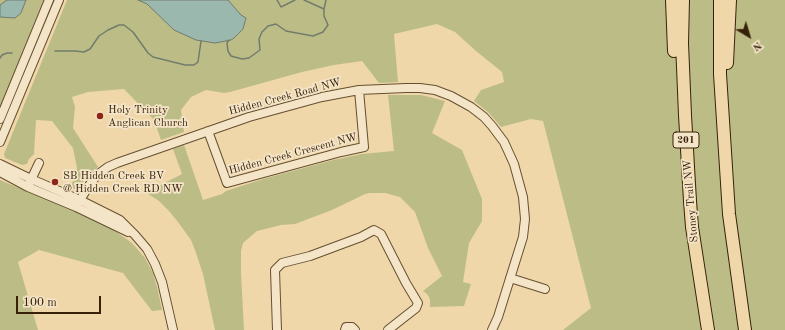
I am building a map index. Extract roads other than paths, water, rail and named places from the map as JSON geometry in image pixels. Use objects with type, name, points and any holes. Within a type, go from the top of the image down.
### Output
[{"type":"highway","points":[[672,0],[680,159],[690,201]]},
{"type":"highway","name":"Stoney Trail NW","points":[[683,0],[682,43],[684,108],[690,201],[692,227],[708,330]]},
{"type":"highway","points":[[720,0],[720,74],[728,206],[745,330]]},
{"type":"highway","points":[[728,206],[727,82],[730,0]]},
{"type":"street","points":[[0,119],[49,0]]},
{"type":"street","points":[[0,142],[59,0]]},
{"type":"street","name":"Hidden Creek Road NW","points":[[78,203],[88,186],[97,175],[108,167],[249,117],[314,99],[359,90],[406,88],[435,90],[451,96],[471,107],[484,117],[492,126],[504,142],[514,164],[523,197],[525,218],[523,237],[498,317],[492,330]]},
{"type":"street","name":"Hidden Creek Crescent NW","points":[[208,131],[227,183],[340,152],[364,147],[359,90]]},
{"type":"street","points":[[30,183],[39,163]]},
{"type":"street","points":[[0,164],[30,183]]},
{"type":"street","points":[[0,172],[78,203],[135,235],[147,249],[155,264],[162,282],[173,330]]},
{"type":"street","points":[[277,330],[275,270],[282,263],[310,256],[361,237],[374,230],[381,234],[406,284],[418,302],[416,308],[388,330]]},
{"type":"street","points":[[510,278],[546,289]]},
{"type":"street","points":[[345,330],[346,327],[352,327],[355,330]]},
{"type":"water","points":[[7,0],[26,0],[21,13],[15,18],[0,17],[0,5]]},
{"type":"water","points":[[138,0],[228,0],[241,15],[246,18],[243,29],[231,40],[215,43],[196,40],[174,30],[147,4]]},
{"type":"waterway","points":[[277,0],[281,7],[295,0]]},
{"type":"waterway","points":[[229,40],[227,43],[228,51],[231,56],[242,59],[249,58],[260,50],[259,39],[262,32],[268,26],[276,24],[286,31],[313,36],[323,32],[328,25],[324,16],[324,9],[304,0]]},
{"type":"waterway","points":[[324,9],[326,0]]},
{"type":"waterway","points":[[55,51],[84,52],[90,49],[99,36],[119,25],[124,25],[133,32],[148,53],[153,57],[185,65],[194,65],[198,62],[201,41]]},
{"type":"waterway","points":[[0,58],[2,55],[12,53]]},
{"type":"place","name":"Holy Trinity Anglican Church","points":[[100,116]]},
{"type":"place","name":"SB Hidden Creek BV @ Hidden Creek RD NW","points":[[55,182]]}]
